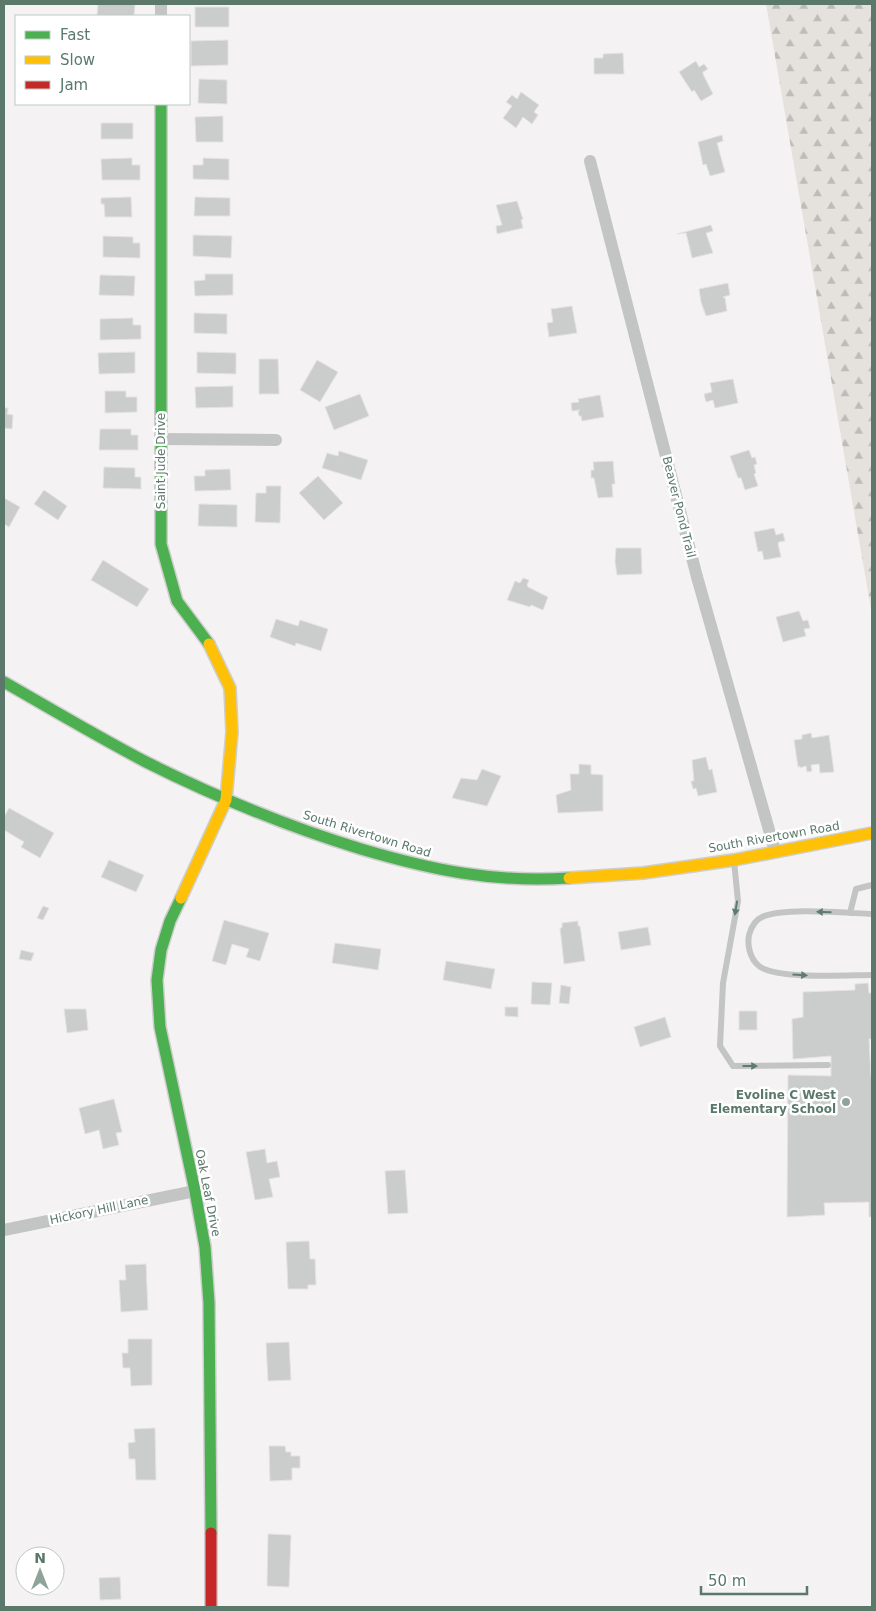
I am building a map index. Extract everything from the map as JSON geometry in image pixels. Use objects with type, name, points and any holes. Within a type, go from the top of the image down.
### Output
[{"type":"street","name":"Saint Jude Drive","points":[[161,105],[161,544],[177,601],[209,644],[230,688],[232,732],[226,800]]},
{"type":"street","name":"Beaver Pond Trail","points":[[590,161],[697,577],[775,851]]},
{"type":"street","points":[[161,439],[276,440]]},
{"type":"street","name":"South Rivertown Road","points":[[4,682],[145,761],[226,800],[312,834],[390,858],[474,876],[538,880],[643,873],[734,860],[872,833]]},
{"type":"street","name":"Oak Leaf Drive","points":[[211,1607],[209,1303],[204,1247],[195,1190],[160,1027],[157,980],[161,950],[170,921],[226,800]]},
{"type":"street","name":"Hickory Hill Lane","points":[[4,1230],[195,1190]]},
{"type":"lane","points":[[734,860],[738,901],[723,983],[720,1046],[733,1066],[828,1065]]},
{"type":"lane","points":[[850,913],[856,889],[872,885]]},
{"type":"lane","points":[[872,914],[780,912],[760,917],[750,929],[747,942],[750,954],[758,966],[770,972],[802,975],[872,975]]},
{"type":"green space","points":[[766,4],[872,4],[872,615]]},
{"type":"building","points":[[98,4],[135,4],[134,15],[97,15]]},
{"type":"building","points":[[195,7],[229,7],[229,27],[195,27]]},
{"type":"building","points":[[228,40],[228,65],[191,66],[191,41]]},
{"type":"building","points":[[623,53],[624,74],[594,74],[594,58],[603,58],[603,54]]},
{"type":"building","points":[[696,61],[699,67],[704,64],[708,69],[703,74],[713,94],[701,101],[694,90],[692,92],[679,72]]},
{"type":"building","points":[[199,79],[227,80],[227,104],[198,103]]},
{"type":"building","points":[[521,92],[539,105],[534,112],[538,115],[532,124],[523,117],[516,128],[503,118],[512,106],[506,102],[512,95],[517,99]]},
{"type":"building","points":[[223,116],[223,142],[196,142],[195,117]]},
{"type":"building","points":[[101,123],[133,123],[133,139],[101,139]]},
{"type":"building","points":[[722,135],[723,141],[717,143],[725,172],[710,176],[706,164],[703,165],[698,142]]},
{"type":"building","points":[[132,158],[132,165],[140,165],[140,180],[102,180],[101,159]]},
{"type":"building","points":[[203,158],[229,159],[229,180],[193,179],[193,165],[203,165]]},
{"type":"building","points":[[131,197],[132,217],[105,217],[104,204],[101,204],[101,198]]},
{"type":"building","points":[[195,197],[230,198],[230,216],[194,216]]},
{"type":"building","points":[[517,201],[523,219],[521,220],[523,228],[497,234],[496,226],[502,225],[496,205]]},
{"type":"building","points":[[711,225],[713,231],[706,233],[713,253],[692,258],[686,233],[677,234]]},
{"type":"building","points":[[193,235],[232,236],[231,258],[193,256]]},
{"type":"building","points":[[103,236],[133,237],[133,243],[140,243],[140,258],[103,257]]},
{"type":"building","points":[[205,274],[233,274],[233,295],[195,296],[194,281],[205,280]]},
{"type":"building","points":[[100,275],[135,276],[134,296],[99,295]]},
{"type":"building","points":[[728,283],[730,295],[723,297],[725,298],[727,311],[706,316],[699,289]]},
{"type":"building","points":[[572,306],[577,333],[549,337],[547,323],[553,322],[551,309]]},
{"type":"building","points":[[194,313],[227,314],[227,334],[194,333]]},
{"type":"building","points":[[133,318],[133,325],[141,325],[141,339],[100,340],[100,319]]},
{"type":"building","points":[[135,352],[135,373],[99,374],[98,353]]},
{"type":"building","points":[[197,352],[236,353],[236,374],[197,373]]},
{"type":"building","points":[[259,359],[278,359],[279,394],[259,394]]},
{"type":"building","points":[[317,360],[338,372],[320,402],[300,390]]},
{"type":"building","points":[[733,379],[738,403],[715,408],[713,400],[706,402],[704,394],[712,392],[710,383]]},
{"type":"building","points":[[233,386],[233,407],[196,408],[195,387]]},
{"type":"building","points":[[105,391],[126,391],[126,397],[137,397],[137,412],[105,413]]},
{"type":"building","points":[[360,394],[369,416],[334,430],[325,407]]},
{"type":"building","points":[[600,395],[604,417],[582,421],[578,411],[580,410],[572,411],[571,403],[579,402],[578,399]]},
{"type":"building","points":[[4,408],[8,408],[7,414],[13,415],[12,429],[4,428]]},
{"type":"building","points":[[100,429],[131,429],[131,435],[138,435],[138,450],[99,450]]},
{"type":"building","points":[[749,450],[752,458],[755,457],[757,464],[754,465],[756,473],[754,474],[758,486],[745,490],[741,478],[738,478],[730,456]]},
{"type":"building","points":[[339,451],[368,460],[361,480],[322,468],[327,453],[338,456]]},
{"type":"building","points":[[613,461],[615,484],[612,484],[613,497],[598,498],[594,478],[591,478],[591,470],[594,470],[593,462]]},
{"type":"building","points":[[104,467],[135,468],[135,477],[141,477],[141,489],[103,488]]},
{"type":"building","points":[[230,469],[231,490],[195,491],[194,476],[205,476],[205,470]]},
{"type":"building","points":[[318,476],[343,503],[324,520],[299,493]]},
{"type":"building","points":[[266,486],[281,486],[280,523],[255,522],[256,493],[266,493]]},
{"type":"building","points":[[44,490],[67,506],[58,520],[34,504]]},
{"type":"building","points":[[4,498],[20,507],[9,527],[4,524]]},
{"type":"building","points":[[199,504],[237,505],[237,527],[198,526]]},
{"type":"building","points":[[774,528],[776,535],[783,533],[785,541],[778,544],[781,557],[764,560],[762,551],[758,552],[754,532]]},
{"type":"building","points":[[616,548],[641,548],[642,574],[617,575]]},
{"type":"building","points":[[103,560],[149,589],[137,607],[91,580]]},
{"type":"building","points":[[523,578],[529,580],[528,587],[548,597],[543,610],[531,605],[530,607],[507,600],[515,581],[520,583]]},
{"type":"building","points":[[799,611],[803,621],[808,620],[810,628],[804,629],[806,636],[783,642],[776,617]]},
{"type":"building","points":[[276,619],[298,626],[300,620],[328,629],[321,651],[296,643],[295,646],[270,637]]},
{"type":"building","points":[[811,733],[812,738],[829,735],[834,772],[820,773],[819,764],[811,765],[812,771],[807,772],[806,766],[798,767],[794,740],[802,739],[802,735]]},
{"type":"building","points":[[706,757],[709,770],[712,769],[717,792],[698,796],[696,788],[693,789],[691,781],[694,781],[692,760]]},
{"type":"building","points":[[579,764],[591,765],[591,774],[603,775],[603,811],[558,813],[556,795],[571,790],[570,774],[579,774]]},
{"type":"building","points":[[482,769],[501,776],[487,806],[452,798],[461,778],[477,780]]},
{"type":"building","points":[[9,808],[54,833],[40,858],[21,847],[24,842],[4,830],[4,817]]},
{"type":"building","points":[[109,860],[144,875],[136,892],[101,877]]},
{"type":"building","points":[[43,906],[49,908],[43,920],[37,918]]},
{"type":"building","points":[[224,920],[269,933],[260,961],[246,957],[249,949],[232,944],[226,965],[212,961]]},
{"type":"building","points":[[578,921],[585,961],[564,964],[560,928],[562,928],[562,923]]},
{"type":"building","points":[[648,927],[651,945],[621,950],[618,932]]},
{"type":"building","points":[[335,943],[381,949],[378,970],[332,963]]},
{"type":"building","points":[[21,950],[34,953],[31,961],[19,959]]},
{"type":"building","points":[[446,961],[495,969],[491,989],[443,980]]},
{"type":"building","points":[[532,982],[552,983],[550,1005],[531,1004]]},
{"type":"building","points":[[868,983],[869,993],[872,993],[872,1039],[869,1039],[872,1076],[872,1217],[869,1217],[869,1202],[824,1203],[825,1215],[787,1217],[788,1075],[831,1076],[831,1056],[793,1059],[792,1019],[803,1017],[803,992],[855,990],[855,984]]},
{"type":"building","points":[[561,985],[571,987],[569,1004],[559,1003]]},
{"type":"building","points":[[505,1007],[518,1007],[518,1017],[505,1016]]},
{"type":"building","points":[[64,1009],[86,1009],[88,1030],[67,1033]]},
{"type":"building","points":[[739,1011],[757,1011],[757,1030],[739,1030]]},
{"type":"building","points":[[665,1017],[671,1037],[640,1047],[634,1027]]},
{"type":"building","points":[[114,1099],[122,1132],[116,1133],[119,1145],[103,1149],[99,1130],[85,1134],[79,1108]]},
{"type":"building","points":[[265,1149],[267,1163],[277,1161],[280,1177],[269,1179],[273,1197],[255,1200],[246,1152]]},
{"type":"building","points":[[405,1170],[408,1213],[388,1214],[385,1171]]},
{"type":"building","points":[[309,1241],[310,1259],[315,1259],[316,1285],[308,1285],[308,1289],[288,1289],[286,1242]]},
{"type":"building","points":[[146,1264],[148,1310],[121,1312],[119,1280],[126,1280],[125,1265]]},
{"type":"building","points":[[128,1339],[152,1339],[152,1385],[131,1386],[130,1368],[123,1368],[122,1353],[128,1353]]},
{"type":"building","points":[[289,1342],[291,1380],[268,1381],[266,1343]]},
{"type":"building","points":[[155,1428],[156,1480],[136,1480],[135,1459],[129,1459],[128,1443],[135,1442],[134,1429]]},
{"type":"building","points":[[269,1446],[285,1446],[286,1452],[291,1452],[291,1456],[300,1456],[300,1468],[292,1468],[292,1480],[270,1481]]},
{"type":"building","points":[[268,1534],[291,1535],[289,1587],[267,1586]]},
{"type":"building","points":[[120,1577],[121,1599],[100,1600],[99,1578]]},
{"type":"traffic: fast","points":[[161,105],[161,544],[177,601],[209,644]]},
{"type":"traffic: fast","points":[[4,682],[146,762],[225,799],[306,831],[361,849],[438,869],[515,879],[569,878]]},
{"type":"traffic: fast","points":[[181,898],[170,921],[161,950],[157,980],[160,1027],[205,1247],[209,1303],[211,1533]]},
{"type":"traffic: slow","points":[[181,898],[226,800],[232,732],[230,688],[209,644]]},
{"type":"traffic: slow","points":[[569,878],[643,873],[734,860],[872,833]]},
{"type":"traffic: jam","points":[[211,1533],[211,1607]]},
{"type":"place","name":"Evoline C West Elementary School","points":[[846,1102]]}]
